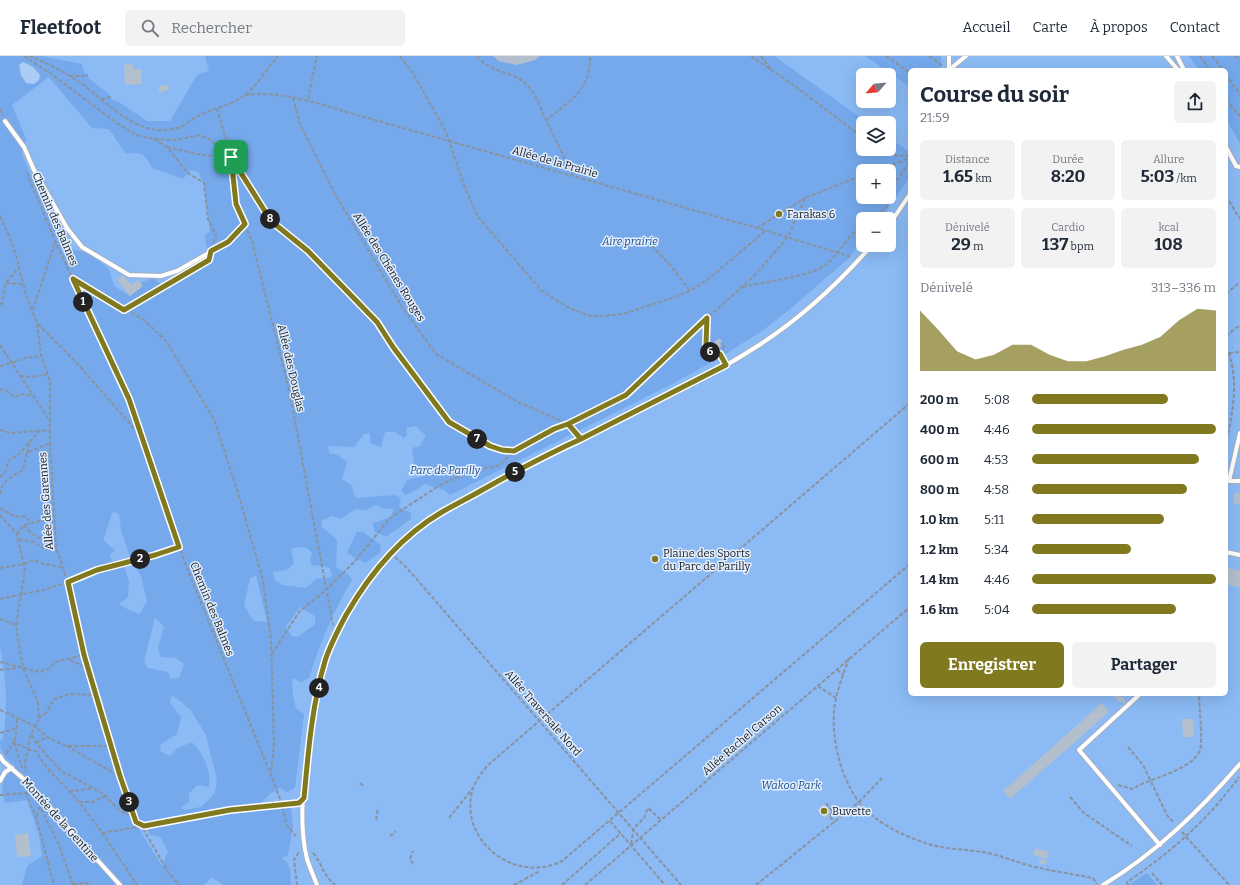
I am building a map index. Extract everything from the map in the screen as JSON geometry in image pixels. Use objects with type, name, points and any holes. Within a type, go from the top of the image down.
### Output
[{"type":"lane","points":[[948,56],[949,68]]},
{"type":"lane","points":[[951,68],[966,56]]},
{"type":"lane","points":[[1166,56],[1176,68]]},
{"type":"lane","points":[[1177,56],[1183,68]]},
{"type":"lane","points":[[5,121],[24,147],[34,170],[67,228],[82,247],[129,276],[161,276],[177,271],[228,242],[245,224]]},
{"type":"lane","points":[[1228,150],[1236,166],[1240,168]]},
{"type":"lane","points":[[896,215],[908,197]]},
{"type":"lane","points":[[318,885],[307,859],[303,829],[304,798],[310,740],[319,685],[325,661],[335,636],[356,598],[375,572],[419,528],[441,513],[534,461],[581,439],[726,365],[755,348],[802,314],[866,252]]},
{"type":"lane","points":[[1240,433],[1229,481],[1240,481]]},
{"type":"lane","points":[[1228,552],[1240,555]]},
{"type":"lane","points":[[1138,696],[1079,750],[1160,845]]},
{"type":"lane","name":"Montée de la Gentine","points":[[0,756],[3,761],[27,782],[120,885]]},
{"type":"lane","points":[[1104,885],[1160,845],[1179,829],[1240,764]]},
{"type":"lane","points":[[0,781],[5,772],[12,768]]},
{"type":"path","points":[[24,56],[121,126],[137,135],[154,139],[176,140],[200,135],[211,140],[231,157],[271,221],[308,251],[377,322],[393,347],[449,422],[490,446],[502,450],[514,451]]},
{"type":"path","points":[[29,56],[50,64],[69,76],[142,128],[157,130],[181,127],[195,117],[245,95],[278,56]]},
{"type":"path","points":[[308,100],[317,56]]},
{"type":"path","points":[[400,56],[432,104],[446,132],[465,188],[478,217],[528,277],[542,291],[559,303],[590,316],[623,314],[690,290],[733,259],[766,231]]},
{"type":"path","points":[[478,56],[480,60],[502,73],[523,81],[535,96],[573,176]]},
{"type":"path","points":[[546,120],[584,87],[590,71],[590,56]]},
{"type":"path","points":[[751,56],[856,133]]},
{"type":"path","points":[[761,56],[773,72]]},
{"type":"path","points":[[886,56],[908,72]]},
{"type":"path","points":[[929,56],[946,68]]},
{"type":"path","points":[[1200,56],[1209,68]]},
{"type":"path","points":[[1212,56],[1221,68]]},
{"type":"path","points":[[1235,56],[1240,60]]},
{"type":"path","points":[[69,76],[88,76]]},
{"type":"path","points":[[1228,77],[1240,94]]},
{"type":"path","name":"Allée de la Prairie","points":[[245,95],[260,93],[308,100],[757,228],[859,259]]},
{"type":"path","points":[[101,99],[111,97]]},
{"type":"path","name":"Allée des Chênes Rouges","points":[[293,98],[300,124],[335,194],[402,307],[436,354],[518,402],[568,424],[581,439]]},
{"type":"path","points":[[1228,102],[1240,116]]},
{"type":"path","name":"Allée des Douglas","points":[[217,108],[231,157],[236,204],[252,241],[290,394],[335,636]]},
{"type":"path","points":[[0,109],[5,121]]},
{"type":"path","points":[[154,139],[167,147],[202,155],[231,157]]},
{"type":"path","points":[[167,147],[188,173],[204,183],[208,219],[216,235],[211,251]]},
{"type":"path","points":[[896,156],[908,157]]},
{"type":"path","points":[[893,164],[908,158]]},
{"type":"path","points":[[881,212],[886,208],[897,180],[908,164]]},
{"type":"path","name":"Chemin des Balmes","points":[[26,171],[55,241],[129,399],[179,547],[271,775],[282,804],[286,824],[290,830],[305,843],[318,859],[325,876],[335,885]]},
{"type":"path","points":[[757,228],[805,198],[856,178]]},
{"type":"path","points":[[272,654],[300,612],[326,590],[355,561],[390,518],[440,485],[471,471],[500,465],[514,451],[554,429],[568,424],[626,395],[707,318],[754,277],[788,237],[805,198]]},
{"type":"path","points":[[1228,199],[1240,220]]},
{"type":"path","name":"Allée des Garennes","points":[[0,216],[14,248],[37,324],[42,354],[50,381],[50,443],[56,548],[68,582],[84,655],[120,776],[135,817],[168,872],[179,885]]},
{"type":"path","points":[[742,287],[811,273],[826,265],[856,232]]},
{"type":"path","points":[[33,312],[55,241]]},
{"type":"path","points":[[652,246],[671,266],[690,290]]},
{"type":"path","points":[[0,305],[2,303],[6,283],[19,268]]},
{"type":"path","points":[[73,279],[124,310],[144,320],[166,341],[214,419],[264,580],[272,654],[274,744],[271,775]]},
{"type":"path","points":[[124,310],[177,279]]},
{"type":"path","points":[[1228,292],[1240,282]]},
{"type":"path","points":[[6,283],[24,284]]},
{"type":"path","points":[[707,318],[706,345],[710,352],[720,354]]},
{"type":"path","points":[[37,324],[76,362],[140,435]]},
{"type":"path","points":[[1228,334],[1240,325]]},
{"type":"path","points":[[720,354],[724,346],[722,343]]},
{"type":"path","points":[[0,345],[32,396],[51,422]]},
{"type":"path","points":[[1228,434],[1236,399],[1237,382],[1229,353],[1240,352]]},
{"type":"path","points":[[0,366],[12,364],[31,356],[37,357],[42,354]]},
{"type":"path","points":[[720,354],[726,365]]},
{"type":"path","points":[[20,376],[33,379],[38,376],[48,374]]},
{"type":"path","points":[[0,389],[7,391],[14,397],[22,394],[32,396]]},
{"type":"path","points":[[449,818],[488,765],[908,405]]},
{"type":"path","points":[[0,430],[11,433],[50,430]]},
{"type":"path","points":[[0,477],[4,473],[8,461],[19,454],[40,430]]},
{"type":"path","points":[[0,494],[1,487],[9,478],[23,470],[30,441]]},
{"type":"path","points":[[27,453],[50,443]]},
{"type":"path","points":[[0,508],[15,517],[23,516],[32,522]]},
{"type":"path","points":[[0,515],[17,534],[25,570],[16,626],[23,668],[38,702],[38,719],[32,734],[25,762],[27,782]]},
{"type":"path","points":[[17,534],[24,526],[32,522],[54,517]]},
{"type":"path","points":[[24,526],[31,533],[56,548]]},
{"type":"path","points":[[19,539],[34,542],[43,548],[56,548]]},
{"type":"path","points":[[0,599],[21,595],[68,582],[97,570],[155,555],[179,547]]},
{"type":"path","name":"Allée Traversale Nord","points":[[392,554],[407,568],[681,885]]},
{"type":"path","points":[[0,568],[24,564],[34,560],[44,564],[63,567]]},
{"type":"path","points":[[473,787],[471,810],[472,824],[483,846],[491,855],[502,862],[529,870],[541,871],[551,869],[908,566]]},
{"type":"path","name":"Allée Rachel Carson","points":[[585,885],[908,608]]},
{"type":"path","points":[[0,619],[16,626]]},
{"type":"path","points":[[0,662],[8,666],[39,672],[50,668],[55,662],[69,660],[84,655]]},
{"type":"path","points":[[850,657],[836,698],[833,723],[835,744],[841,764],[859,802],[890,827],[928,844],[965,851],[987,853],[1036,867],[1093,878],[1098,885]]},
{"type":"path","points":[[69,660],[89,670]]},
{"type":"path","points":[[0,670],[23,668]]},
{"type":"path","points":[[836,670],[844,675]]},
{"type":"path","points":[[818,686],[836,698]]},
{"type":"path","points":[[38,719],[46,713],[54,699],[69,694],[97,695]]},
{"type":"path","points":[[1106,781],[1132,789],[1185,766],[1196,758],[1200,748],[1199,696]]},
{"type":"path","points":[[0,710],[35,726],[47,737],[120,776]]},
{"type":"path","points":[[3,761],[14,742],[18,728],[17,719]]},
{"type":"path","points":[[0,733],[18,728]]},
{"type":"path","points":[[32,734],[36,743],[61,771],[106,796],[120,811],[135,817]]},
{"type":"path","points":[[36,743],[47,737]]},
{"type":"path","points":[[14,742],[29,750],[36,751],[42,762],[69,791],[102,833],[137,885]]},
{"type":"path","points":[[14,742],[27,782]]},
{"type":"path","points":[[66,746],[111,746]]},
{"type":"path","points":[[1128,747],[1143,765],[1167,815],[1229,885]]},
{"type":"path","points":[[1128,885],[1127,882],[1148,868],[1187,837],[1210,813],[1240,776]]},
{"type":"path","points":[[756,885],[859,802],[882,778]]},
{"type":"path","points":[[360,783],[363,786]]},
{"type":"path","points":[[23,787],[36,817],[54,885]]},
{"type":"path","points":[[69,791],[93,789]]},
{"type":"path","points":[[0,795],[31,793]]},
{"type":"path","points":[[78,802],[92,802],[106,796]]},
{"type":"path","points":[[1070,797],[1084,813],[1132,846]]},
{"type":"path","points":[[102,833],[141,825],[282,804],[299,803],[304,798]]},
{"type":"path","points":[[38,802],[58,845],[73,884],[88,883],[91,885]]},
{"type":"path","points":[[826,803],[833,812],[829,816],[835,822]]},
{"type":"path","points":[[36,817],[40,806]]},
{"type":"path","points":[[376,820],[378,808]]},
{"type":"path","points":[[631,845],[634,828],[644,818],[648,808],[661,820]]},
{"type":"path","points":[[610,820],[665,885]]},
{"type":"path","points":[[390,836],[396,831]]},
{"type":"path","points":[[562,885],[621,833]]},
{"type":"path","points":[[297,885],[294,860],[305,843]]},
{"type":"path","points":[[413,851],[410,858],[413,864]]},
{"type":"path","points":[[514,885],[541,871]]},
{"type":"path","points":[[1152,873],[1162,885]]},
{"type":"green space","name":"Parc de Parilly","points":[[0,56],[1240,56],[1240,885],[0,885]]},
{"type":"green space","name":"Aire prairie","points":[[0,56],[42,56],[82,64],[84,73],[88,73],[88,78],[110,95],[112,100],[119,102],[147,121],[170,121],[197,75],[209,71],[205,56],[774,56],[858,116],[856,116],[856,156],[896,156],[896,143],[908,151],[908,180],[896,197],[896,164],[856,164],[856,204],[891,204],[885,212],[856,212],[856,249],[848,259],[789,310],[762,331],[719,358],[678,381],[450,495],[444,490],[425,484],[406,495],[401,491],[407,480],[420,477],[422,469],[414,464],[412,448],[420,446],[426,436],[416,426],[406,428],[407,435],[404,438],[395,432],[385,432],[381,447],[370,443],[370,433],[364,434],[354,447],[328,446],[329,453],[338,455],[347,462],[342,479],[351,485],[356,498],[395,495],[401,498],[399,507],[411,513],[411,519],[386,537],[374,531],[373,523],[391,517],[394,508],[385,509],[376,505],[366,510],[355,509],[341,519],[332,516],[321,521],[322,527],[337,539],[336,567],[350,576],[352,580],[328,628],[309,678],[301,682],[292,678],[296,709],[304,714],[295,788],[287,792],[280,788],[271,793],[263,801],[263,809],[291,808],[293,825],[288,855],[281,858],[285,860],[289,866],[291,885],[223,885],[212,877],[204,885],[22,885],[27,866],[42,856],[39,835],[27,800],[5,803],[3,797],[3,783],[7,775],[15,766],[4,755],[0,744],[0,739],[2,741],[4,729],[6,705],[5,682],[0,646]],"holes":[[[49,77],[92,128],[109,129],[126,154],[139,153],[145,157],[152,168],[183,179],[191,170],[198,172],[204,183],[210,231],[205,236],[208,256],[161,284],[153,278],[140,283],[142,286],[130,296],[114,286],[109,269],[92,255],[61,245],[22,154],[26,139],[12,105]],[[113,511],[119,514],[121,530],[131,560],[141,576],[147,601],[140,614],[119,604],[128,597],[129,582],[124,566],[112,562],[110,555],[115,550],[103,540]],[[299,547],[307,548],[312,553],[310,562],[313,566],[317,565],[330,568],[332,577],[316,579],[306,588],[282,585],[274,579],[273,572],[287,570],[294,563],[291,549]],[[256,575],[267,622],[254,621],[244,606],[250,578]],[[300,607],[315,616],[315,624],[298,637],[292,636],[286,626]],[[155,617],[164,627],[158,648],[161,657],[176,658],[184,664],[179,678],[171,679],[168,672],[148,668],[144,662]],[[172,695],[190,709],[206,735],[217,780],[215,793],[201,807],[185,810],[180,808],[189,802],[189,793],[198,785],[209,787],[208,768],[200,752],[192,742],[178,748],[170,756],[161,752],[160,745],[177,734],[181,717],[170,703]],[[142,820],[150,835],[161,837],[168,852],[162,866],[136,824]]]},
{"type":"green space","points":[[865,56],[941,56],[941,68],[908,68],[908,86],[896,77],[896,68],[882,68]]},
{"type":"green space","points":[[1189,56],[1240,56],[1240,144],[1228,122],[1228,68],[1198,68]]},
{"type":"green space","points":[[357,532],[363,532],[381,545],[380,553],[365,563],[347,553]]},
{"type":"green space","points":[[1147,873],[1157,885],[1129,885]]},
{"type":"shaded area","points":[[23,62],[33,67],[40,75],[39,80],[34,84],[26,83],[21,75],[19,65]]},
{"type":"building","points":[[493,56],[540,56],[535,60],[517,65],[499,61]]},
{"type":"building","points":[[133,64],[133,69],[141,69],[142,84],[125,85],[124,65]]},
{"type":"building","points":[[167,84],[169,89],[160,93],[158,87]]},
{"type":"building","points":[[123,275],[132,285],[138,280],[143,286],[130,296],[117,280]]},
{"type":"building","points":[[720,338],[722,342],[720,343],[720,348],[713,351],[712,348],[709,349],[707,346]]},
{"type":"building","points":[[1234,493],[1240,493],[1240,504],[1234,504]]},
{"type":"building","points":[[1228,568],[1240,571],[1240,588],[1228,585]]},
{"type":"building","points":[[1114,696],[1121,696],[1126,702],[1124,704],[1122,701],[1120,703]]},
{"type":"building","points":[[1102,703],[1109,712],[1010,799],[1003,791]]},
{"type":"building","points":[[1182,719],[1193,719],[1194,737],[1183,737]]},
{"type":"building","name":"Buvette","points":[[824,804],[831,812],[824,818],[817,810]]},
{"type":"building","points":[[28,833],[31,856],[17,857],[15,835]]},
{"type":"building","points":[[1035,848],[1049,852],[1047,859],[1033,855]]},
{"type":"building","points":[[1040,859],[1047,861],[1046,865],[1039,863]]},
{"type":"place","name":"Farakas 6","points":[[779,214]]},
{"type":"place","name":"Plaine des Sports du Parc de Parilly","points":[[655,559]]},
{"type":"place","name":"Buvette","points":[[824,811]]},
{"type":"route","points":[[231,157],[236,204],[245,224],[228,242],[211,251],[209,260],[124,310],[73,279],[129,399],[179,547],[155,555],[97,570],[68,582],[84,655],[120,776],[136,822],[144,826],[230,810],[299,803],[304,798],[310,740],[319,685],[325,661],[335,636],[356,598],[375,572],[398,547],[419,528],[441,513],[534,461],[581,439],[573,430],[568,424],[626,395],[707,318],[708,327],[706,345],[710,352],[720,354],[726,365],[581,439],[568,424],[554,429],[522,448],[514,451],[502,450],[490,446],[449,422],[393,347],[377,322],[308,251],[271,221],[231,157]]},
{"type":"park label","name":"Wakoo Park","points":[[791,785]]}]
